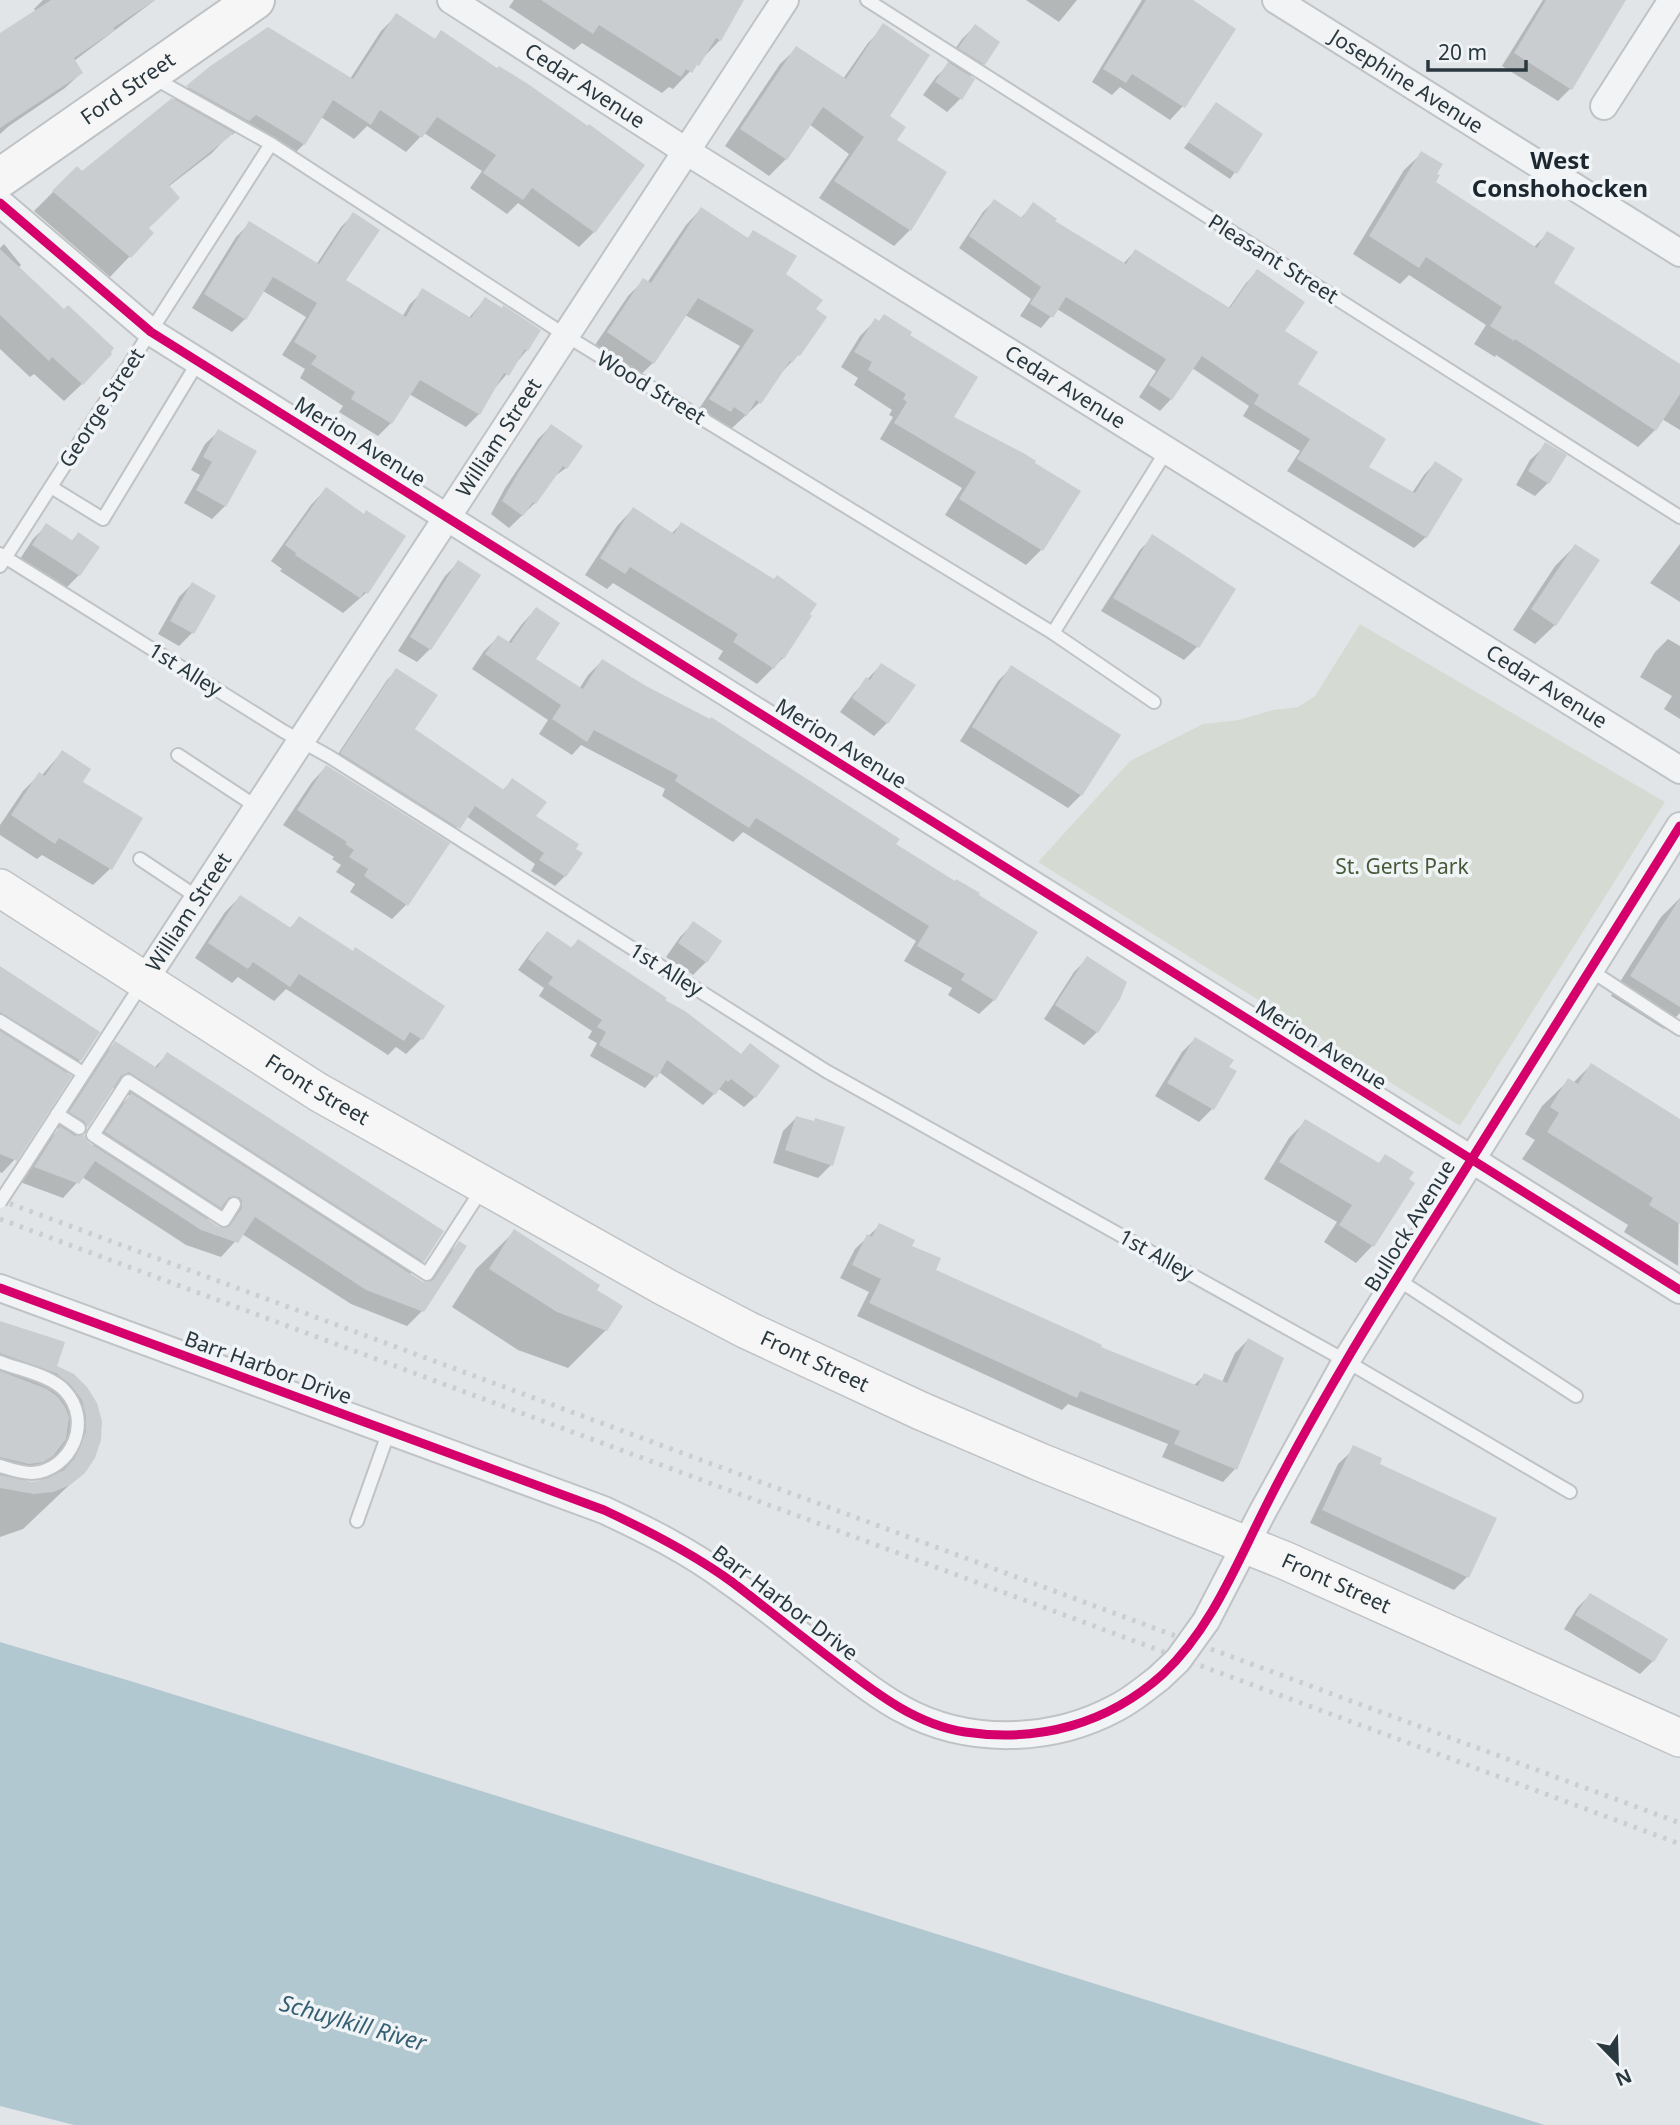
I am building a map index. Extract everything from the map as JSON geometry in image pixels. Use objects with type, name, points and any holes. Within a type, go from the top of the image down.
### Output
[{"type":"main road","name":"Ford Street","points":[[0,178],[255,0]]},
{"type":"main road","name":"Front Street","points":[[0,888],[318,1092],[665,1287],[758,1335],[992,1442],[1247,1545],[1680,1738]]},
{"type":"street","name":"Cedar Avenue","points":[[452,0],[686,151],[1680,770]]},
{"type":"street","name":"William Street","points":[[144,981],[785,0]]},
{"type":"street","name":"Josephine Avenue","points":[[1276,0],[1680,253]]},
{"type":"street","points":[[1604,106],[1672,0]]},
{"type":"street","name":"Merion Avenue","points":[[0,203],[150,332],[1680,1290]]},
{"type":"street","name":"Bullock Avenue","points":[[1247,1545],[1263,1511],[1346,1362],[1680,826]]},
{"type":"street","name":"Barr Harbor Drive","points":[[0,1288],[604,1510],[689,1553],[730,1581],[875,1693],[904,1710],[961,1731],[1020,1736],[1045,1733],[1096,1718],[1118,1708],[1159,1678],[1178,1660],[1206,1621],[1247,1545]]},
{"type":"lane","name":"Pleasant Street","points":[[867,0],[1680,517]]},
{"type":"lane","name":"Wood Street","points":[[147,75],[271,144],[565,335],[1053,633],[1154,702]]},
{"type":"lane","name":"George Street","points":[[2,559],[271,144]]},
{"type":"lane","points":[[51,487],[103,519],[198,362]]},
{"type":"lane","points":[[1053,633],[1167,450]]},
{"type":"lane","name":"1st Alley","points":[[2,559],[330,757],[826,1071],[1346,1362],[1570,1492]]},
{"type":"lane","points":[[178,755],[257,807]]},
{"type":"lane","points":[[140,859],[197,897]]},
{"type":"lane","points":[[1590,970],[1680,1029]]},
{"type":"lane","points":[[0,1202],[144,981]]},
{"type":"lane","points":[[0,1021],[83,1073]]},
{"type":"lane","points":[[234,1204],[224,1220],[93,1135],[128,1080],[427,1274],[485,1186]]},
{"type":"lane","points":[[57,1114],[79,1128]]},
{"type":"lane","points":[[1397,1279],[1576,1396]]},
{"type":"lane","points":[[0,1362],[52,1382],[65,1391],[74,1404],[78,1420],[77,1436],[71,1450],[60,1462],[47,1470],[31,1473],[0,1466]]},
{"type":"lane","points":[[357,1521],[389,1431]]},
{"type":"green space","name":"St. Gerts Park","points":[[1360,624],[1665,802],[1460,1126],[1038,862],[1130,761],[1203,724],[1239,720],[1273,710],[1298,707],[1315,696]]},
{"type":"water","name":"Schuylkill River","points":[[0,1642],[1545,2125],[74,2125],[0,2106]]},
{"type":"building","points":[[51,0],[155,0],[74,58],[83,73],[0,128],[0,33]]},
{"type":"building","points":[[541,0],[744,0],[721,41],[716,38],[699,66],[697,65],[692,73],[686,69],[681,77],[599,25],[593,34]]},
{"type":"building","points":[[1146,0],[1193,0],[1236,29],[1185,108],[1132,74],[1126,83],[1103,69]]},
{"type":"building","points":[[1546,0],[1626,0],[1572,90],[1514,53]]},
{"type":"building","points":[[396,13],[435,39],[441,30],[497,68],[499,66],[528,84],[588,126],[589,124],[645,165],[595,233],[532,188],[523,200],[483,173],[496,155],[437,117],[422,138],[380,110],[371,125],[333,100],[305,145],[256,115],[249,121],[186,86],[268,27],[353,79]]},
{"type":"building","points":[[883,23],[930,55],[890,116],[906,127],[897,140],[947,172],[911,231],[834,181],[864,137],[823,107],[787,160],[740,129],[796,46],[846,79]]},
{"type":"building","points":[[975,24],[1000,42],[985,65],[958,48]]},
{"type":"building","points":[[948,62],[975,79],[962,100],[935,82]]},
{"type":"building","points":[[172,98],[234,133],[169,185],[180,198],[149,228],[154,233],[131,258],[52,191],[77,166],[82,171]]},
{"type":"building","points":[[1216,102],[1263,134],[1237,174],[1188,142]]},
{"type":"building","points":[[1421,151],[1443,164],[1436,182],[1537,248],[1547,231],[1575,248],[1554,283],[1680,364],[1680,394],[1656,431],[1515,339],[1514,341],[1490,326],[1502,307],[1426,257],[1419,268],[1369,236]]},
{"type":"building","points":[[994,199],[1022,218],[1033,202],[1057,219],[1055,221],[1126,264],[1135,249],[1230,308],[1257,269],[1305,302],[1285,331],[1318,352],[1298,384],[1386,439],[1369,467],[1415,493],[1435,461],[1463,479],[1427,538],[1297,459],[1310,439],[1254,404],[1259,395],[1202,356],[1172,400],[1149,385],[1166,359],[1066,297],[1053,318],[1030,304],[1041,287],[969,236]]},
{"type":"building","points":[[701,207],[748,238],[753,230],[797,256],[786,274],[823,300],[816,309],[827,317],[800,356],[792,363],[790,361],[761,404],[756,400],[747,416],[734,407],[731,412],[709,399],[754,330],[698,298],[654,364],[607,332],[643,278],[651,283]]},
{"type":"building","points":[[353,212],[380,230],[346,280],[406,317],[422,288],[471,318],[485,297],[502,308],[503,305],[541,330],[528,351],[525,349],[509,376],[504,373],[480,415],[420,380],[392,424],[351,399],[355,392],[311,364],[317,356],[294,342],[317,303],[273,277],[246,320],[204,294],[249,221],[319,264]]},
{"type":"building","points":[[0,249],[64,309],[68,305],[114,348],[112,354],[83,385],[52,357],[49,361],[0,315]]},
{"type":"building","points":[[884,314],[912,332],[910,335],[978,377],[954,417],[1025,454],[1081,491],[1043,551],[959,499],[976,472],[894,423],[907,402],[903,399],[906,394],[868,370],[872,362],[854,352],[875,318],[879,321]]},
{"type":"building","points":[[551,424],[583,446],[567,469],[563,466],[536,504],[533,502],[523,516],[502,501]]},
{"type":"building","points":[[218,429],[257,451],[226,507],[196,490],[212,462],[203,457]]},
{"type":"building","points":[[1545,442],[1567,455],[1549,484],[1528,471]]},
{"type":"building","points":[[326,487],[364,514],[366,510],[406,536],[368,594],[364,592],[360,598],[295,555],[296,553],[285,545]]},
{"type":"building","points":[[633,507],[674,534],[681,522],[774,579],[777,575],[817,604],[784,659],[782,657],[774,669],[733,642],[738,634],[630,567],[625,574],[600,558]]},
{"type":"building","points":[[46,523],[73,541],[78,532],[100,547],[80,576],[32,545]]},
{"type":"building","points":[[1152,534],[1236,589],[1199,648],[1113,598]]},
{"type":"building","points":[[1575,544],[1600,560],[1556,626],[1531,609]]},
{"type":"building","points":[[458,560],[481,575],[431,650],[410,637]]},
{"type":"building","points":[[192,582],[216,596],[194,634],[170,621]]},
{"type":"building","points":[[536,607],[560,623],[536,659],[583,689],[602,659],[646,686],[710,719],[711,717],[900,839],[896,844],[955,881],[956,879],[980,893],[979,895],[1038,932],[995,1001],[961,980],[965,974],[917,946],[929,926],[756,818],[749,828],[675,781],[678,775],[594,730],[587,742],[552,719],[561,705],[485,654],[498,635],[511,643]]},
{"type":"building","points":[[881,663],[916,685],[888,724],[852,698],[866,677],[870,680]]},
{"type":"building","points":[[1011,665],[1121,735],[1082,796],[972,727]]},
{"type":"building","points":[[396,668],[438,695],[415,729],[504,790],[512,778],[547,802],[536,816],[579,844],[576,849],[583,853],[566,877],[539,860],[544,853],[475,806],[460,829],[340,753]]},
{"type":"building","points":[[62,750],[91,769],[83,782],[143,818],[112,870],[59,838],[55,844],[11,815],[39,772],[45,776]]},
{"type":"building","points":[[326,765],[450,843],[408,906],[364,876],[368,869],[349,857],[354,850],[345,844],[347,842],[297,810]]},
{"type":"building","points":[[240,895],[291,928],[299,916],[353,951],[355,947],[445,1006],[423,1040],[410,1032],[404,1041],[299,974],[290,987],[253,962],[248,969],[208,943]]},
{"type":"building","points":[[1680,898],[1680,1007],[1630,976]]},
{"type":"building","points":[[693,921],[722,941],[707,963],[678,943]]},
{"type":"building","points":[[547,931],[572,948],[578,939],[667,998],[665,1000],[685,1011],[741,1054],[750,1043],[780,1066],[756,1098],[731,1079],[728,1082],[726,1080],[715,1095],[667,1060],[657,1078],[599,1045],[606,1032],[597,1027],[602,1020],[548,984],[553,977],[528,959]]},
{"type":"building","points":[[1087,956],[1127,982],[1120,999],[1098,1033],[1055,1005]]},
{"type":"building","points":[[0,966],[100,1032],[81,1061],[0,1012]]},
{"type":"building","points":[[0,1031],[72,1076],[17,1161],[0,1154]]},
{"type":"building","points":[[1195,1037],[1234,1060],[1229,1067],[1237,1071],[1214,1110],[1167,1083]]},
{"type":"building","points":[[115,1041],[157,1068],[167,1052],[444,1231],[424,1262],[129,1072],[121,1076],[88,1127],[84,1121],[69,1112]]},
{"type":"building","points":[[1591,1063],[1680,1119],[1680,1224],[1649,1205],[1653,1198],[1547,1132],[1559,1113],[1550,1107],[1568,1078],[1578,1084]]},
{"type":"building","points":[[131,1093],[423,1282],[434,1279],[459,1241],[467,1246],[424,1312],[366,1290],[255,1217],[238,1243],[201,1230],[95,1161],[79,1184],[34,1167],[60,1126],[75,1136],[84,1135],[88,1142],[219,1227],[229,1227],[242,1208],[239,1197],[229,1197],[221,1208],[105,1132]]},
{"type":"building","points":[[796,1116],[814,1121],[815,1118],[845,1127],[833,1166],[785,1150]]},
{"type":"building","points":[[1305,1119],[1379,1163],[1385,1154],[1414,1172],[1409,1179],[1415,1183],[1374,1247],[1339,1225],[1352,1205],[1279,1162]]},
{"type":"building","points":[[879,1223],[915,1240],[912,1246],[941,1258],[936,1270],[1081,1335],[1102,1345],[1101,1347],[1198,1386],[1204,1373],[1227,1383],[1248,1338],[1284,1358],[1237,1470],[1174,1444],[1180,1431],[1080,1391],[1077,1398],[869,1303],[881,1279],[852,1265],[867,1234],[872,1237]]},
{"type":"building","points":[[514,1229],[600,1285],[597,1290],[623,1306],[607,1331],[557,1312],[489,1269]]},
{"type":"building","points":[[0,1321],[65,1342],[57,1366],[74,1374],[87,1387],[97,1403],[102,1421],[101,1440],[95,1458],[85,1473],[70,1485],[53,1492],[34,1494],[0,1488],[0,1475],[32,1482],[64,1470],[75,1458],[86,1432],[82,1400],[71,1385],[56,1373],[0,1353]]},
{"type":"building","points":[[0,1371],[47,1389],[58,1397],[65,1407],[69,1417],[66,1439],[53,1456],[43,1462],[29,1464],[0,1457]]},
{"type":"building","points":[[1353,1445],[1382,1458],[1380,1464],[1497,1518],[1469,1578],[1322,1510]]},
{"type":"building","points":[[1590,1593],[1668,1639],[1654,1662],[1575,1615]]},
{"type":"railway","points":[[0,1200],[1680,1823]]},
{"type":"railway","points":[[0,1219],[1680,1844]]},
{"type":"cycle path","points":[[0,203],[151,332],[1680,1290]]},
{"type":"cycle path","points":[[0,1288],[604,1510],[670,1543],[717,1571],[877,1693],[928,1721],[946,1728],[992,1735],[1019,1735],[1071,1726],[1119,1706],[1142,1691],[1163,1674],[1194,1639],[1230,1578],[1323,1400],[1680,826]]},
{"type":"district","name":"West Conshohocken","points":[[1560,175]]}]
